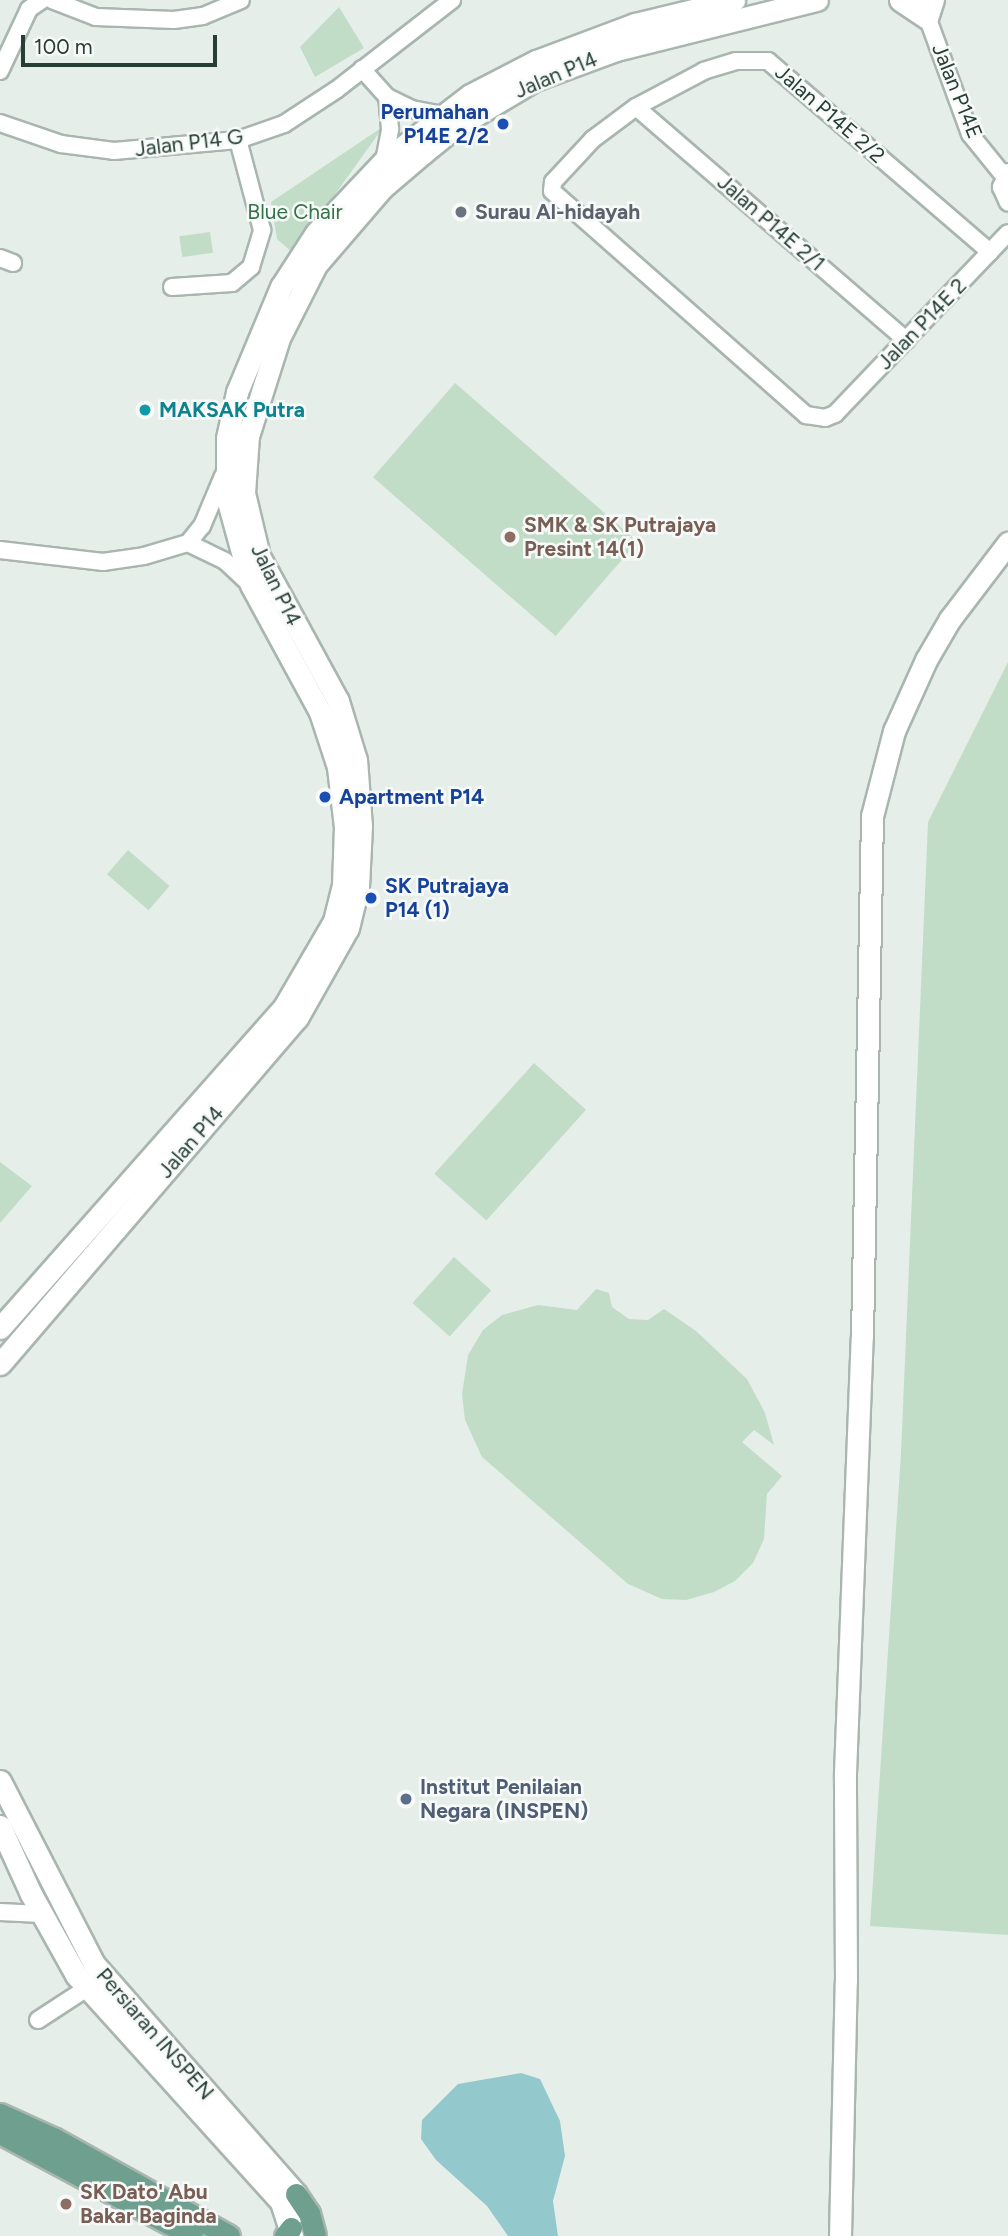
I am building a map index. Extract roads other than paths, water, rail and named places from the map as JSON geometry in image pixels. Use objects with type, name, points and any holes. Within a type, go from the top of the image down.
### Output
[{"type":"main road","name":"Jalan P14","points":[[0,1364],[297,1018],[323,981],[348,928],[358,887],[361,826],[356,760],[338,701],[259,556],[244,493],[247,436],[279,338],[316,265],[382,188],[423,153],[451,130],[535,80],[616,50],[769,6],[817,0]]},
{"type":"main road","points":[[900,0],[927,6]]},
{"type":"main road","name":"Jalan P14","points":[[0,1328],[284,1007],[334,921],[343,886],[345,827],[338,767],[320,712],[251,584],[232,526],[225,471],[237,392],[281,287],[316,233],[384,161],[470,95],[536,61],[635,24],[725,1]]},
{"type":"main road","points":[[840,2236],[846,1981],[845,1773],[862,1337],[872,816],[894,731],[926,660],[950,619],[1008,543]]},
{"type":"main road","name":"Persiaran INSPEN","points":[[0,1781],[94,1964],[296,2194],[294,2234]]},
{"type":"main road","name":"Persiaran INSPEN","points":[[0,1826],[41,1914],[87,1988],[281,2202],[294,2234]]},
{"type":"main road","points":[[0,2114],[55,2139],[229,2236]]},
{"type":"main road","points":[[0,2133],[192,2236]]},
{"type":"main road","points":[[296,2194],[309,2213],[315,2236]]},
{"type":"street","points":[[0,71],[29,9],[42,0]]},
{"type":"street","points":[[52,0],[96,17],[174,20],[202,16],[242,0]]},
{"type":"street","name":"Jalan P14 G","points":[[0,123],[61,144],[114,150],[238,140],[284,124],[452,0]]},
{"type":"street","name":"Jalan P14E","points":[[927,6],[970,134],[1006,174]]},
{"type":"street","name":"Jalan P14E 2/2","points":[[835,414],[825,418],[806,415],[552,191],[553,181],[577,155],[636,107],[704,71],[736,61],[768,61],[990,252]]},
{"type":"street","points":[[362,69],[387,97],[412,109],[444,115]]},
{"type":"street","points":[[384,161],[390,129],[387,97]]},
{"type":"street","name":"Jalan P14E 2/1","points":[[636,107],[906,340]]},
{"type":"street","points":[[172,287],[232,283],[251,267],[262,230],[238,140]]},
{"type":"street","points":[[1006,174],[1002,194],[1008,203]]},
{"type":"street","name":"Jalan P14E 2","points":[[835,414],[1008,233]]},
{"type":"street","points":[[0,550],[103,562],[144,556],[188,543],[202,526],[225,471]]},
{"type":"street","points":[[188,543],[225,561],[251,584]]},
{"type":"street","points":[[0,1912],[41,1914]]},
{"type":"street","points":[[38,2020],[87,1988]]},
{"type":"water","points":[[521,2073],[540,2079],[560,2121],[565,2156],[553,2201],[558,2236],[508,2236],[487,2206],[436,2160],[421,2139],[422,2120],[458,2084]]},
{"type":"place","name":"Perumahan P14E 2/2","points":[[503,124]]},
{"type":"place","name":"Surau Al-hidayah","points":[[461,212]]},
{"type":"place","name":"MAKSAK Putra","points":[[145,410]]},
{"type":"place","name":"SMK & SK Putrajaya Presint 14(1)","points":[[510,537]]},
{"type":"place","name":"Apartment P14","points":[[325,797]]},
{"type":"place","name":"SK Putrajaya P14 (1)","points":[[371,898]]},
{"type":"place","name":"Institut Penilaian Negara (INSPEN)","points":[[406,1799]]},
{"type":"place","name":"SK Dato' Abu Bakar Baginda","points":[[66,2204]]},
{"type":"park label","name":"Blue Chair","points":[[295,212]]}]
